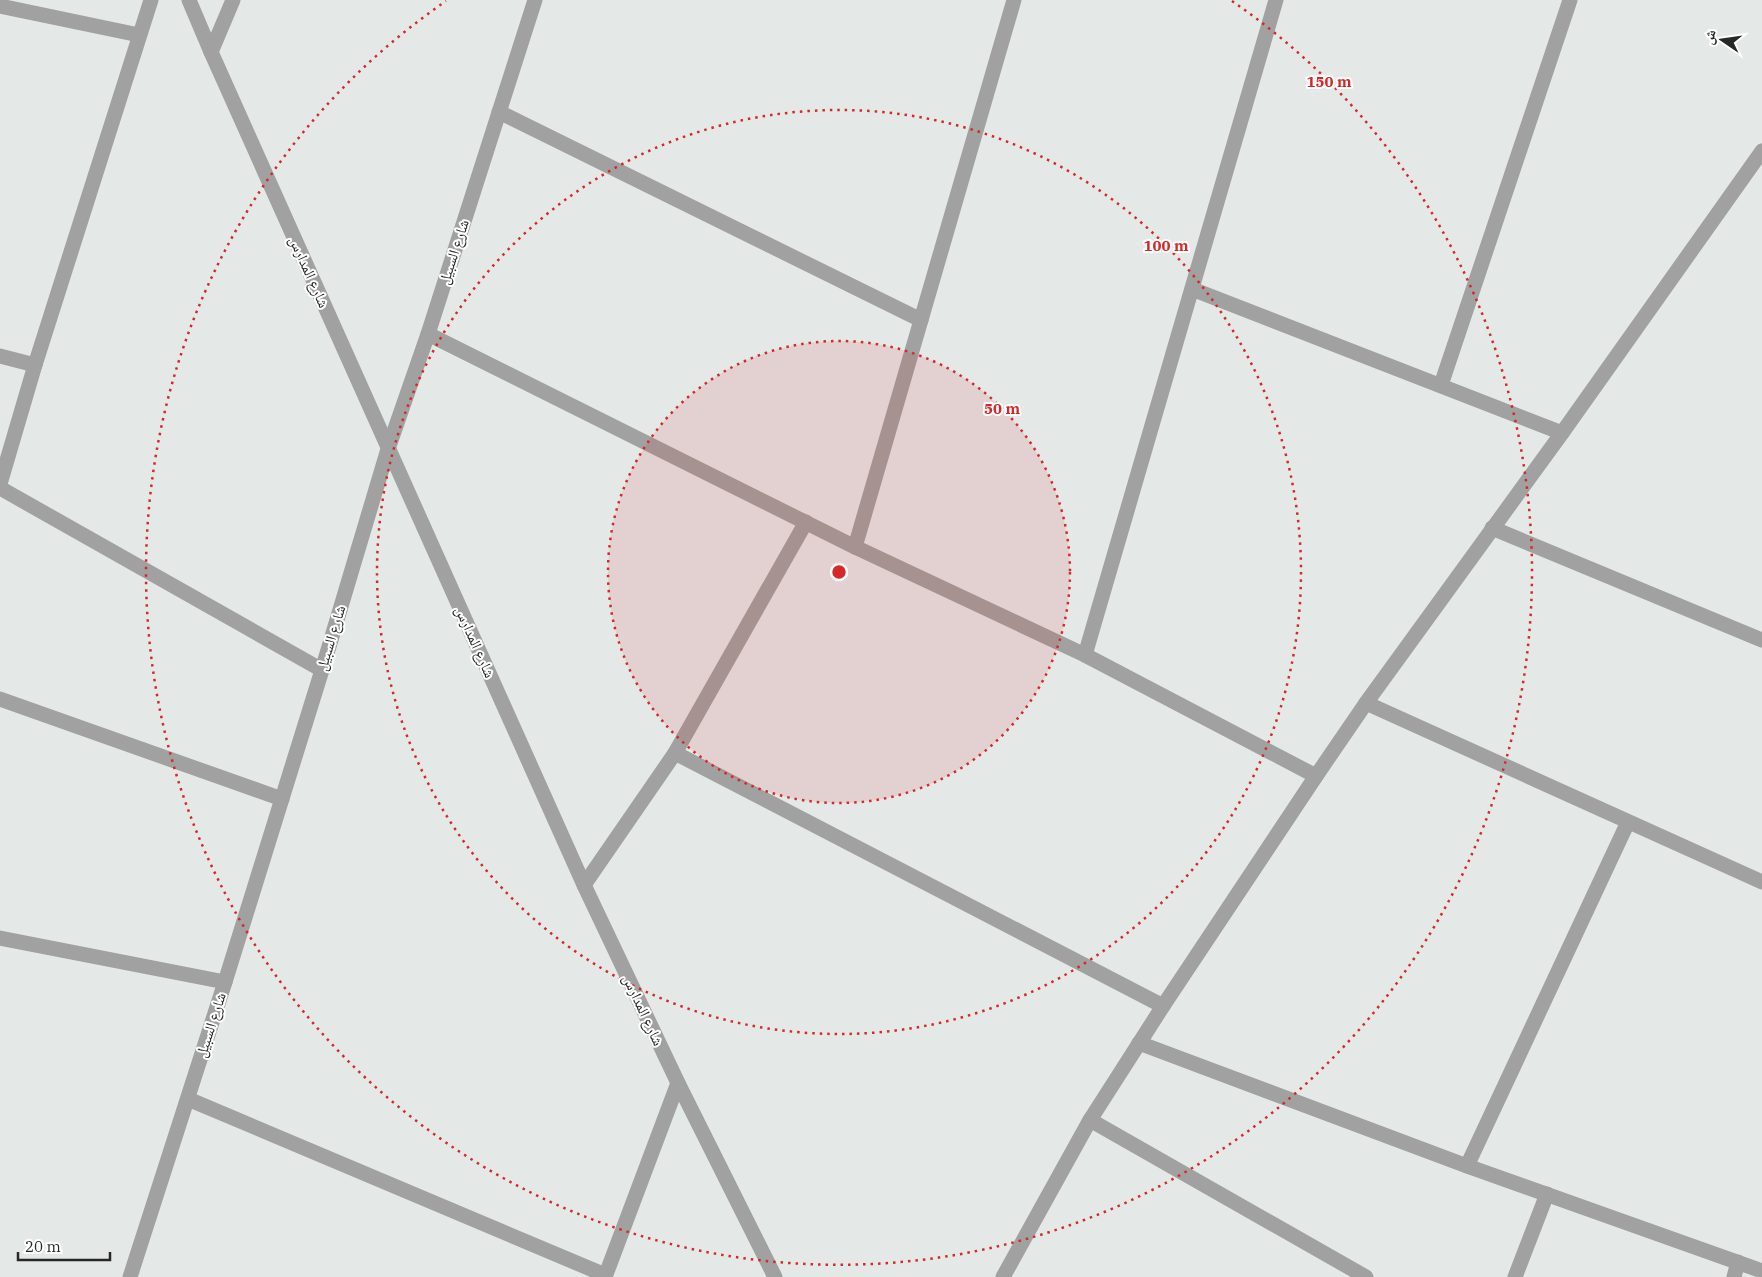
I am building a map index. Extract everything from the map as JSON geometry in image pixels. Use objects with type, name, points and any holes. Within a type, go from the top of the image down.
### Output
[{"type":"street","points":[[0,484],[35,365],[151,0]]},
{"type":"street","name":"شارع المدارس","points":[[188,0],[584,885],[678,1083],[775,1277]]},
{"type":"street","points":[[210,52],[233,0]]},
{"type":"street","name":"شارع السبيل","points":[[130,1277],[225,982],[322,670],[388,449],[428,334],[535,0]]},
{"type":"street","points":[[855,547],[1014,0]]},
{"type":"street","points":[[1085,655],[1276,0]]},
{"type":"street","points":[[1441,385],[1570,0]]},
{"type":"street","points":[[0,6],[139,35]]},
{"type":"street","points":[[499,112],[921,320]]},
{"type":"street","points":[[1003,1277],[1090,1120],[1163,1006],[1316,776],[1366,703],[1762,151]]},
{"type":"street","points":[[1192,289],[1562,432]]},
{"type":"street","points":[[428,334],[855,547],[1085,655],[1316,776]]},
{"type":"street","points":[[0,356],[35,365]]},
{"type":"street","points":[[0,488],[322,670]]},
{"type":"street","points":[[584,885],[674,753],[806,522]]},
{"type":"street","points":[[1492,528],[1762,640]]},
{"type":"street","points":[[0,699],[282,799]]},
{"type":"street","points":[[1366,703],[1762,882]]},
{"type":"street","points":[[674,753],[1163,1006]]},
{"type":"street","points":[[1467,1166],[1628,822]]},
{"type":"street","points":[[0,938],[225,982]]},
{"type":"street","points":[[1139,1043],[1467,1166],[1762,1271]]},
{"type":"street","points":[[188,1099],[605,1276],[678,1083]]},
{"type":"street","points":[[1090,1120],[1366,1277]]},
{"type":"street","points":[[1516,1277],[1547,1194]]},
{"type":"street","points":[[1734,1277],[1738,1262]]}]
